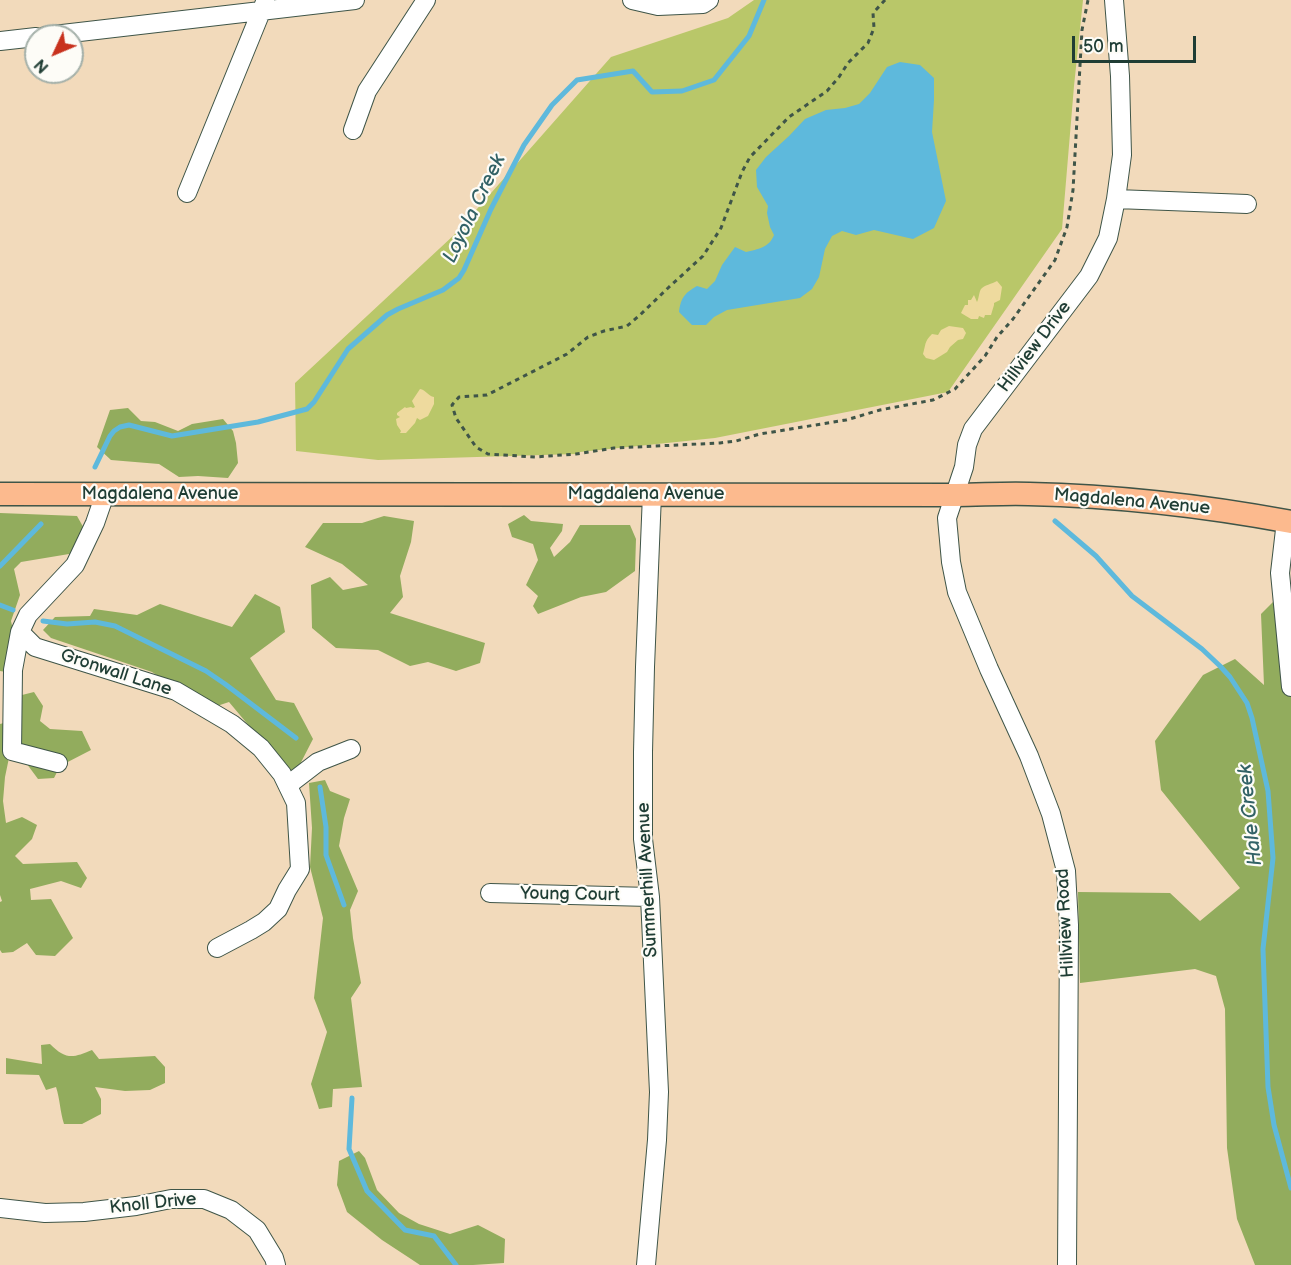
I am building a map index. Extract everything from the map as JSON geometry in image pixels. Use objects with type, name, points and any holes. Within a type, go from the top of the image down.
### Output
[{"type":"main road","name":"Magdalena Avenue","points":[[0,494],[1028,494],[1110,498],[1191,506],[1288,521]]},
{"type":"street","points":[[84,30],[264,5],[355,0]]},
{"type":"street","points":[[352,130],[368,91],[426,0]]},
{"type":"street","points":[[632,0],[658,6],[703,4],[709,0]]},
{"type":"street","name":"Hillview Drive","points":[[956,495],[965,463],[967,445],[973,429],[1089,276],[1108,238],[1122,155],[1120,76],[1114,0]]},
{"type":"street","points":[[187,193],[264,5]]},
{"type":"street","points":[[0,41],[24,38]]},
{"type":"street","points":[[1116,199],[1247,204]]},
{"type":"street","points":[[58,763],[12,751],[13,670],[20,632],[28,615],[75,565],[95,523],[105,494]]},
{"type":"street","name":"Summerhill Avenue","points":[[646,1265],[659,1092],[650,897],[643,839],[645,661],[652,494]]},
{"type":"street","name":"Hillview Road","points":[[956,495],[947,518],[957,592],[1051,814],[1066,871],[1069,924],[1067,1265]]},
{"type":"street","points":[[1288,521],[1280,573],[1291,687]]},
{"type":"street","name":"Gronwall Lane","points":[[20,632],[35,647],[176,691],[232,724],[261,748],[282,774],[296,802],[300,869],[278,909],[264,922],[218,948]]},
{"type":"street","points":[[288,785],[318,762],[351,749]]},
{"type":"street","name":"Young Court","points":[[490,893],[650,897]]},
{"type":"street","name":"Knoll Drive","points":[[0,1208],[45,1213],[84,1212],[171,1199],[204,1198],[231,1209],[257,1230],[276,1265]]},
{"type":"path","points":[[885,0],[873,13],[874,28],[868,43],[848,63],[827,91],[789,117],[750,157],[721,228],[703,256],[640,315],[627,327],[604,331],[588,337],[567,354],[487,395],[459,397],[452,405],[456,418],[476,447],[488,454],[535,457],[614,448],[720,443],[846,420],[880,410],[933,400],[955,389],[985,356],[1055,260],[1067,227],[1073,190],[1082,30],[1088,0]]},
{"type":"green space","points":[[754,0],[1083,0],[1062,229],[948,392],[715,438],[576,454],[378,460],[296,451],[295,383],[454,235],[611,57],[728,18]]},
{"type":"green space","points":[[128,408],[141,421],[155,422],[178,431],[192,424],[223,419],[233,431],[238,463],[228,478],[179,477],[159,464],[111,460],[97,447],[110,410]]},
{"type":"green space","points":[[0,513],[77,516],[86,532],[75,553],[21,562],[14,569],[20,595],[11,621],[17,648],[6,672],[0,671]]},
{"type":"green space","points":[[524,515],[531,521],[563,524],[562,531],[550,548],[554,557],[570,542],[580,525],[630,525],[636,539],[635,571],[606,592],[581,597],[538,614],[533,606],[538,596],[526,585],[538,560],[533,544],[512,537],[508,524]]},
{"type":"green space","points":[[384,516],[414,521],[411,542],[400,576],[403,597],[390,613],[485,643],[480,663],[456,671],[428,662],[410,666],[378,650],[336,648],[312,628],[311,585],[330,577],[343,590],[368,585],[342,564],[305,547],[323,523],[362,523]]},
{"type":"green space","points":[[255,594],[280,607],[285,632],[250,658],[276,700],[294,703],[313,739],[296,772],[267,764],[255,733],[229,702],[208,709],[152,672],[51,638],[43,630],[55,617],[90,616],[94,609],[137,615],[160,604],[232,627]]},
{"type":"green space","points":[[1278,597],[1291,621],[1291,1265],[1255,1265],[1237,1219],[1227,1148],[1225,1009],[1216,976],[1195,969],[1080,983],[1078,892],[1170,893],[1200,921],[1240,888],[1161,790],[1155,741],[1203,675],[1235,659],[1264,685],[1261,614]]},
{"type":"green space","points":[[34,692],[43,706],[40,721],[50,729],[82,731],[91,750],[60,766],[54,778],[38,779],[18,752],[18,696]]},
{"type":"green space","points":[[4,723],[10,753],[3,801],[6,823],[22,817],[37,825],[32,839],[15,856],[23,864],[77,862],[87,878],[81,888],[61,881],[30,889],[31,900],[51,899],[73,938],[55,956],[36,955],[27,943],[13,952],[2,953],[0,950],[0,902],[2,901],[0,895],[0,724]]},
{"type":"green space","points":[[325,780],[330,791],[350,799],[339,846],[358,891],[350,910],[361,983],[351,998],[362,1087],[333,1089],[332,1107],[319,1109],[311,1084],[327,1032],[314,998],[323,918],[310,867],[312,828],[309,783]]},
{"type":"green space","points":[[50,1044],[61,1053],[70,1056],[92,1050],[99,1059],[155,1056],[165,1067],[165,1083],[150,1090],[125,1091],[95,1087],[101,1099],[101,1114],[82,1124],[64,1124],[56,1087],[46,1090],[39,1075],[6,1074],[6,1058],[42,1064],[41,1045]]},
{"type":"green space","points":[[359,1151],[365,1158],[377,1190],[399,1213],[419,1224],[450,1234],[478,1225],[505,1239],[504,1263],[420,1265],[382,1240],[347,1212],[337,1185],[339,1161]]},
{"type":"sand","points":[[997,281],[1002,287],[1000,300],[994,303],[991,315],[971,319],[961,313],[965,305],[968,305],[968,300],[971,300],[974,295],[977,302],[981,289]]},
{"type":"sand","points":[[949,326],[963,328],[966,333],[963,339],[958,340],[947,352],[934,360],[926,358],[923,354],[928,339],[932,334],[938,335],[941,330]]},
{"type":"sand","points":[[420,389],[434,397],[434,404],[428,416],[420,420],[417,418],[406,433],[400,433],[396,419],[400,417],[397,413],[405,407],[415,407],[412,401]]},
{"type":"water","points":[[900,62],[920,65],[934,78],[932,132],[946,201],[934,228],[913,239],[874,230],[856,235],[842,231],[832,236],[825,249],[819,277],[812,289],[800,298],[727,310],[714,317],[706,325],[692,325],[679,312],[682,299],[687,293],[697,286],[707,289],[715,281],[722,265],[735,247],[746,252],[759,249],[769,243],[774,235],[767,213],[768,206],[757,187],[756,170],[766,157],[805,119],[826,110],[859,104],[870,93],[887,67]]},
{"type":"waterway","name":"Loyola Creek","points":[[95,467],[110,436],[120,427],[129,425],[172,436],[258,422],[307,409],[314,402],[348,349],[387,315],[443,290],[459,278],[524,145],[552,105],[577,80],[633,71],[652,92],[682,91],[714,80],[749,36],[764,0]]},
{"type":"waterway","name":"Hale Creek","points":[[1055,521],[1096,556],[1132,596],[1202,649],[1220,666],[1247,703],[1268,791],[1273,858],[1263,949],[1268,1087],[1274,1125],[1291,1188]]},
{"type":"waterway","name":"Hale Creek","points":[[0,566],[41,524]]},
{"type":"waterway","points":[[0,605],[13,610]]},
{"type":"waterway","points":[[43,621],[67,624],[95,622],[115,626],[206,671],[296,738]]},
{"type":"waterway","points":[[320,787],[326,827],[326,855],[344,905]]},
{"type":"waterway","points":[[352,1098],[349,1149],[367,1191],[405,1230],[434,1236],[456,1265]]}]
